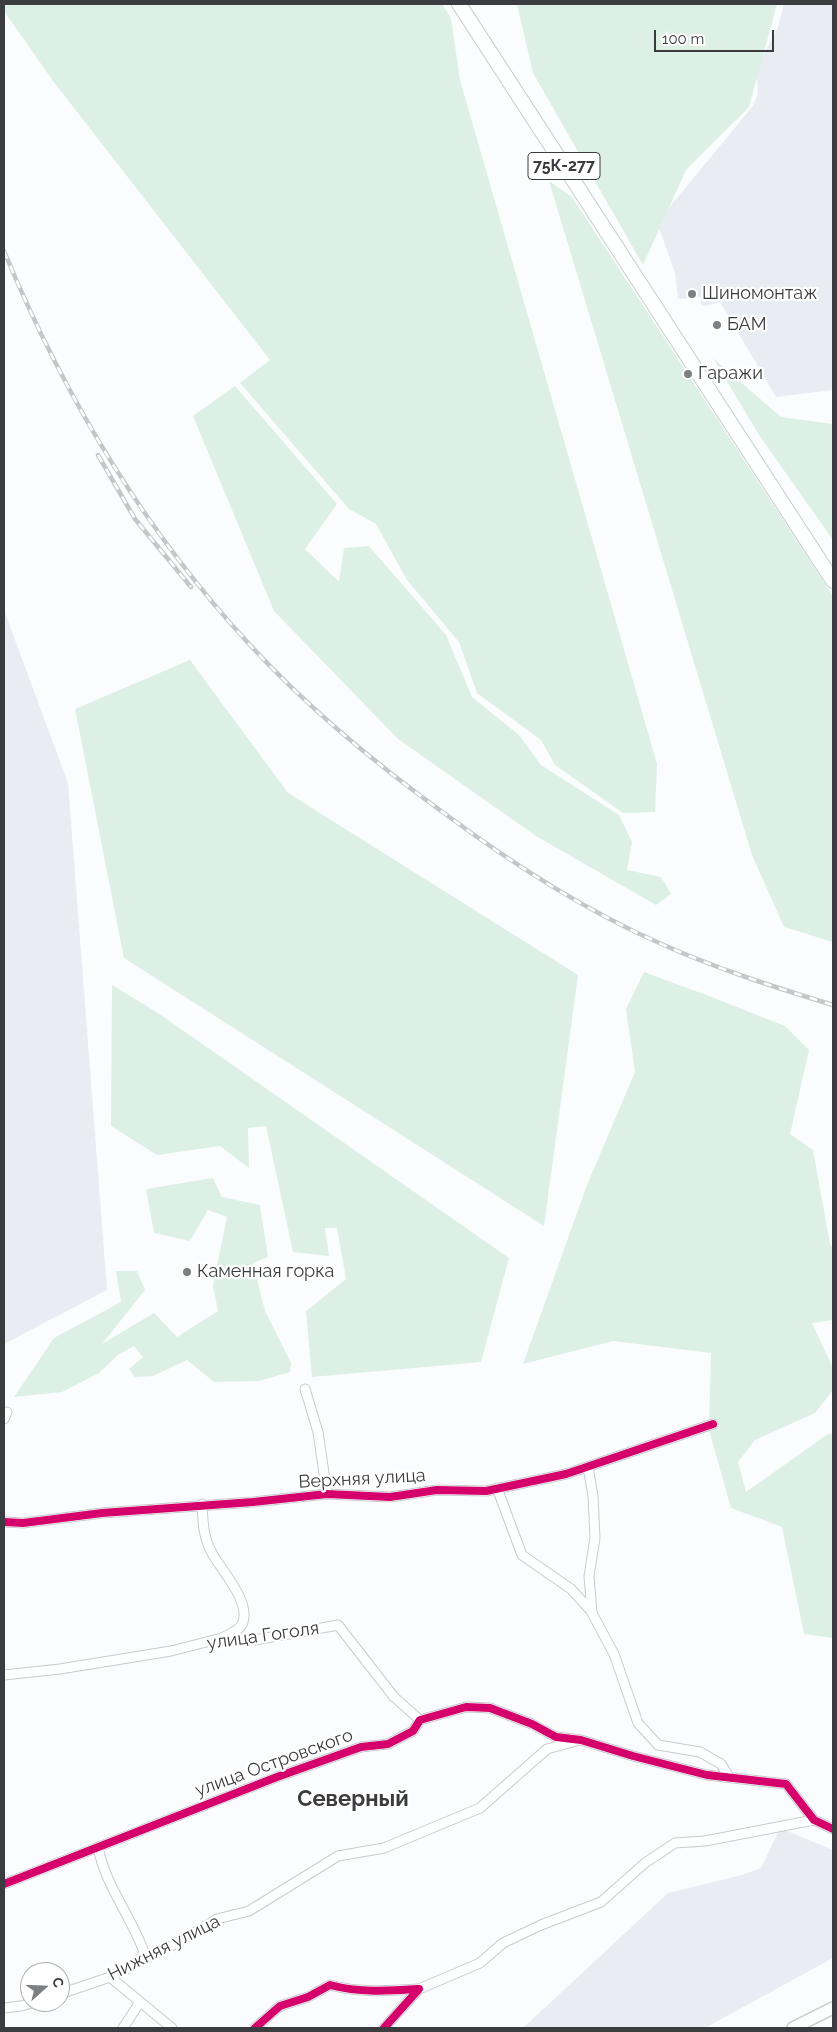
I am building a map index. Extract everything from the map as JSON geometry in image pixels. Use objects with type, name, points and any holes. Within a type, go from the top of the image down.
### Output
[{"type":"main road","name":"75К-277","points":[[459,4],[833,581]]},
{"type":"street","points":[[305,1389],[318,1432],[327,1494]]},
{"type":"street","name":"Верхняя улица","points":[[4,1522],[22,1523],[102,1513],[202,1504],[253,1502],[327,1494],[390,1497],[437,1490],[486,1491],[566,1474],[712,1424]]},
{"type":"street","points":[[588,1467],[593,1496],[596,1538],[589,1576],[592,1613]]},
{"type":"street","points":[[497,1488],[522,1555],[571,1589],[592,1613],[614,1654],[638,1722],[658,1745],[700,1752],[721,1764],[729,1777]]},
{"type":"street","points":[[202,1504],[203,1529],[212,1553],[226,1572],[239,1597],[244,1612],[243,1623],[237,1630],[222,1638]]},
{"type":"street","name":"улица Гоголя","points":[[4,1675],[60,1669],[154,1654],[222,1638],[255,1640],[338,1625],[394,1697],[420,1720]]},
{"type":"street","name":"улица Островского","points":[[4,1884],[98,1848],[198,1806],[286,1773],[361,1747],[388,1744],[413,1731],[420,1720],[466,1706],[490,1708],[532,1724],[556,1737],[581,1740],[632,1756],[707,1775],[786,1784],[814,1820]]},
{"type":"street","name":"Нижняя улица","points":[[70,1991],[110,1977],[179,1942],[217,1919],[249,1911],[338,1856],[384,1848],[480,1808],[547,1749],[581,1740]]},
{"type":"street","points":[[254,2028],[280,2006],[308,1997],[330,1985],[351,1991],[374,1992],[419,1989],[480,1963],[503,1943],[541,1925],[601,1902],[645,1863],[675,1844],[705,1841],[814,1820],[833,1829]]},
{"type":"street","points":[[98,1848],[99,1856],[114,1892],[144,1952],[139,1962]]},
{"type":"street","points":[[110,1977],[172,2028]]},
{"type":"street","points":[[384,2028],[419,1989]]},
{"type":"street","points":[[123,2028],[140,2002]]},
{"type":"street","points":[[4,2008],[20,2006]]},
{"type":"street","points":[[793,2028],[833,2008]]},
{"type":"shaded area","points":[[784,4],[833,4],[833,390],[776,397],[720,302],[704,306],[700,303],[702,297],[678,299],[675,273],[657,222],[752,107],[758,94],[756,69],[778,27]]},
{"type":"shaded area","points":[[4,610],[68,783],[107,1290],[4,1344]]},
{"type":"shaded area","points":[[780,1828],[833,1850],[833,1958],[705,2028],[523,2028],[668,1893],[742,1875],[761,1868]]},
{"type":"green space","points":[[4,4],[442,4],[451,18],[460,80],[657,764],[655,812],[623,813],[555,765],[541,740],[477,693],[459,642],[407,580],[376,524],[349,509],[240,383],[270,360],[53,81],[4,11]]},
{"type":"green space","points":[[517,4],[777,4],[749,107],[686,170],[643,265],[533,73]]},
{"type":"green space","points":[[549,181],[572,197],[833,596],[833,942],[784,927],[752,855]]},
{"type":"green space","points":[[713,358],[781,417],[833,424],[833,540],[759,435]]},
{"type":"green space","points":[[235,386],[337,504],[305,549],[339,582],[344,548],[369,546],[446,635],[472,697],[519,735],[541,765],[619,815],[632,842],[627,870],[661,877],[671,894],[656,905],[536,836],[398,739],[274,611],[193,416]]},
{"type":"green space","points":[[190,660],[288,793],[578,975],[544,1226],[124,958],[75,709]]},
{"type":"green space","points":[[644,972],[785,1026],[809,1050],[790,1134],[813,1150],[830,1244],[833,1249],[833,1320],[812,1323],[833,1368],[833,1390],[815,1413],[755,1440],[738,1462],[746,1492],[828,1434],[833,1434],[833,1638],[804,1634],[782,1527],[731,1508],[709,1430],[711,1353],[613,1341],[523,1364],[587,1185],[635,1072],[626,1009]]},
{"type":"green space","points":[[112,985],[158,1013],[509,1258],[481,1362],[312,1377],[306,1311],[346,1279],[337,1228],[325,1228],[329,1256],[293,1252],[266,1126],[248,1128],[249,1168],[220,1146],[157,1155],[111,1126]]},
{"type":"green space","points":[[213,1178],[222,1197],[260,1205],[268,1257],[253,1263],[265,1311],[291,1363],[290,1372],[259,1381],[214,1382],[187,1360],[153,1376],[135,1377],[129,1369],[143,1357],[134,1346],[119,1354],[99,1373],[62,1392],[14,1397],[54,1338],[121,1302],[116,1271],[137,1271],[145,1290],[102,1344],[154,1313],[177,1337],[218,1311],[213,1286],[227,1217],[208,1210],[190,1241],[154,1233],[146,1189]]},
{"type":"railway","points":[[4,251],[27,305],[80,409],[109,459],[141,508],[211,601],[273,669],[320,714],[395,777],[448,816],[523,868],[575,900],[629,929],[722,969],[833,1005]]},
{"type":"railway","points":[[98,455],[135,519],[191,587]]},
{"type":"cycle path","points":[[4,1522],[23,1523],[102,1513],[253,1502],[327,1494],[390,1497],[437,1490],[486,1491],[566,1474],[713,1424]]},
{"type":"cycle path","points":[[4,1884],[277,1777],[361,1747],[388,1744],[413,1731],[420,1720],[466,1707],[490,1708],[532,1724],[556,1737],[581,1740],[707,1775],[786,1784],[814,1820],[833,1829]]},
{"type":"cycle path","points":[[255,2028],[280,2006],[308,1997],[330,1985],[341,1988],[385,1991],[419,1989],[384,2028]]},
{"type":"place","name":"Шиномонтаж","points":[[692,294]]},
{"type":"place","name":"БАМ","points":[[717,325]]},
{"type":"place","name":"Гаражи","points":[[688,374]]},
{"type":"place","name":"Каменная горка","points":[[187,1272]]},
{"type":"district","name":"Северный","points":[[353,1799]]}]
